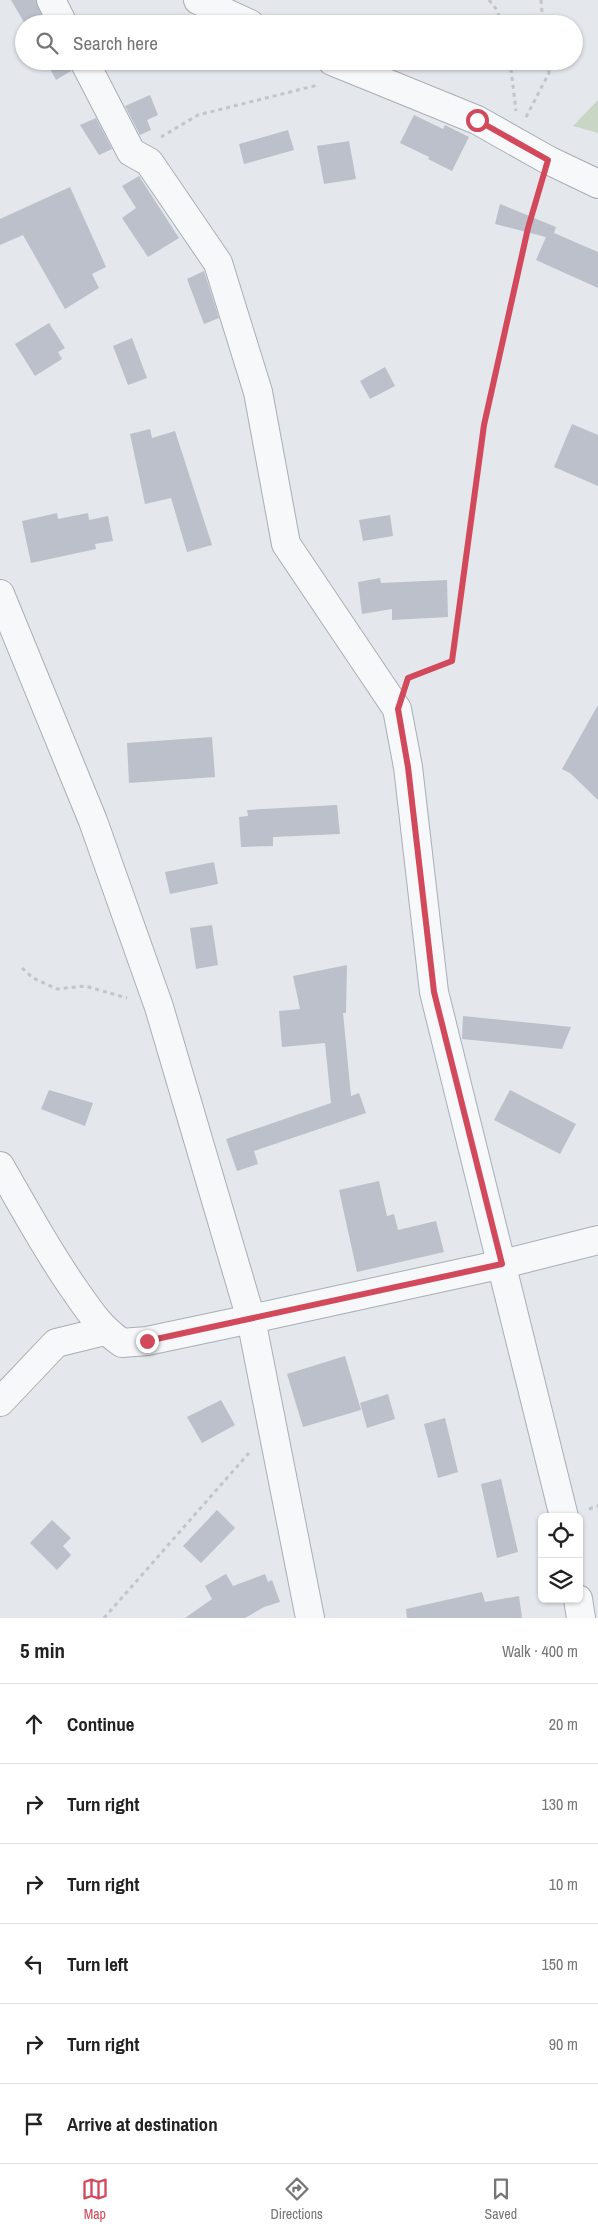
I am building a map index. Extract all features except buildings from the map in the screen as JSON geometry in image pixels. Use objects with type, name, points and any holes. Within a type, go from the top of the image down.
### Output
[{"type":"street","points":[[51,0],[59,15]]},
{"type":"street","points":[[198,0],[230,15]]},
{"type":"street","points":[[89,70],[131,152],[150,162],[218,263],[258,392],[286,544],[398,709],[408,767],[434,992],[563,1513]]},
{"type":"street","points":[[351,70],[477,120],[548,160],[598,184]]},
{"type":"street","points":[[0,594],[93,821],[159,1007],[251,1319],[310,1618]]},
{"type":"street","points":[[0,1166],[50,1253],[105,1331],[122,1344],[147,1341],[251,1319],[502,1264],[598,1240]]},
{"type":"street","points":[[0,1402],[56,1343],[105,1331]]},
{"type":"street","points":[[579,1603],[581,1618]]},
{"type":"path","points":[[489,0],[498,15]]},
{"type":"path","points":[[541,0],[542,15]]},
{"type":"path","points":[[511,70],[516,120]]},
{"type":"path","points":[[521,124],[529,113],[549,73],[548,70]]},
{"type":"path","points":[[131,152],[198,115],[360,74]]},
{"type":"path","points":[[398,709],[408,678],[452,661],[484,425],[528,228],[548,160]]},
{"type":"path","points":[[22,968],[33,978],[57,988],[85,986],[159,1007]]},
{"type":"path","points":[[104,1618],[272,1428]]},
{"type":"green space","points":[[598,100],[598,133],[573,126]]},
{"type":"route","points":[[147,1341],[502,1264],[434,992],[408,767],[398,709],[408,678],[452,661],[484,425],[528,228],[548,160],[477,120]]}]
